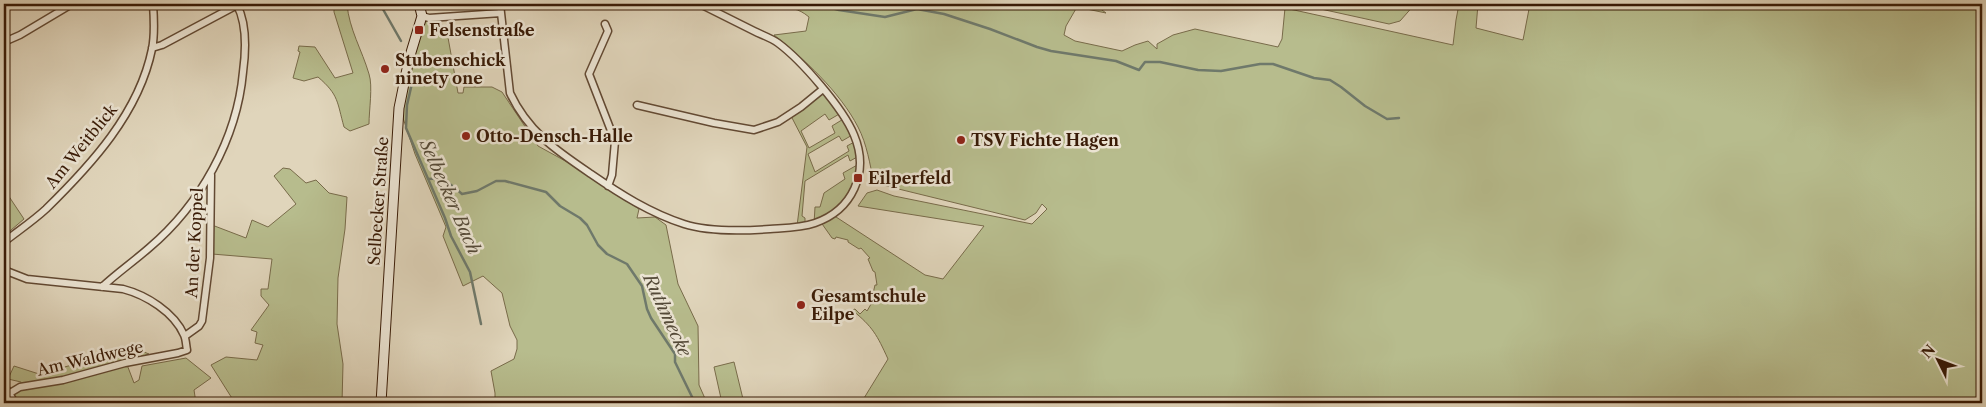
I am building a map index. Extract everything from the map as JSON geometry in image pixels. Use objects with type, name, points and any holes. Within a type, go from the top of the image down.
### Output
[{"type":"main road","points":[[419,4],[422,16]]},
{"type":"main road","name":"Selbecker Straße","points":[[381,403],[399,108],[409,59],[422,16]]},
{"type":"street","points":[[4,42],[20,35],[72,4]]},
{"type":"street","name":"Am Weitblick","points":[[4,242],[45,210],[106,143],[127,112],[138,92],[152,48],[154,4]]},
{"type":"street","points":[[102,287],[150,248],[171,227],[211,174],[222,152],[234,120],[243,77],[245,36],[238,4],[162,45],[152,48]]},
{"type":"street","points":[[500,4],[510,93],[521,114],[543,140],[608,186],[649,211],[686,225],[738,232],[805,225],[827,218],[839,210],[849,199],[856,185],[860,160],[851,128],[814,76],[777,42],[700,4]]},
{"type":"street","points":[[422,16],[429,18],[502,12]]},
{"type":"street","points":[[605,24],[608,31],[589,74],[615,141],[612,175],[608,186]]},
{"type":"street","points":[[637,104],[714,123],[754,130],[778,122],[801,107],[823,89]]},
{"type":"street","name":"An der Koppel","points":[[185,336],[199,326],[202,321],[210,258],[211,174]]},
{"type":"street","points":[[4,270],[27,279],[123,289],[144,298],[169,315],[177,322],[185,336]]},
{"type":"street","name":"Am Waldwege","points":[[10,393],[20,388],[63,380],[125,363],[178,354],[187,350],[185,336]]},
{"type":"street","points":[[4,385],[15,403]]},
{"type":"green space","points":[[334,4],[347,4],[350,22],[370,79],[369,124],[350,131],[344,127],[334,94],[325,83],[318,77],[304,81],[293,78],[300,52],[298,51],[299,46],[315,47],[335,78],[353,73],[334,12]]},
{"type":"green space","points":[[779,4],[1094,4],[1106,13],[1077,7],[1066,26],[1064,35],[1075,41],[1122,51],[1148,41],[1157,49],[1157,44],[1173,35],[1195,29],[1278,47],[1282,39],[1285,8],[1453,45],[1459,4],[1478,4],[1476,28],[1523,40],[1530,4],[1982,4],[1982,403],[861,403],[888,359],[874,332],[852,310],[855,309],[860,314],[865,309],[867,311],[874,299],[872,298],[875,285],[877,285],[875,272],[868,259],[870,258],[861,248],[859,249],[848,242],[848,240],[832,238],[820,221],[814,224],[815,207],[820,207],[824,193],[845,179],[843,173],[859,164],[856,185],[833,215],[925,275],[943,279],[984,226],[858,206],[867,193],[877,190],[894,196],[1032,224],[1047,209],[1042,204],[1036,213],[1025,220],[874,183],[864,140],[842,101],[820,77],[774,35],[806,31],[809,17],[798,10]]},
{"type":"green space","points":[[1298,4],[1415,4],[1400,21],[1389,24]]},
{"type":"green space","points":[[424,19],[439,21],[447,32],[458,93],[463,93],[464,87],[492,87],[502,92],[538,146],[569,163],[639,209],[637,218],[655,217],[666,225],[678,284],[698,326],[699,385],[707,403],[495,403],[491,371],[514,359],[517,349],[517,340],[510,326],[502,293],[483,276],[463,286],[443,236],[446,227],[415,154],[402,115],[411,60]]},
{"type":"green space","points":[[823,89],[841,113],[829,120],[825,114],[801,131],[809,148],[835,133],[832,126],[845,118],[854,134],[842,141],[839,136],[808,154],[815,172],[849,151],[847,146],[856,141],[859,156],[850,161],[848,155],[805,181],[802,216],[805,218],[805,225],[797,226],[807,147],[790,114]]},
{"type":"green space","points":[[283,168],[290,169],[306,183],[316,180],[329,193],[347,197],[345,229],[338,278],[337,324],[343,364],[342,403],[235,403],[211,365],[226,357],[257,360],[263,345],[255,343],[257,332],[251,330],[269,305],[261,296],[261,289],[268,289],[272,259],[212,254],[212,225],[246,238],[252,220],[268,227],[296,204],[274,176]]},
{"type":"green space","points":[[4,189],[24,219],[4,236]]},
{"type":"green space","points":[[134,348],[149,354],[126,362],[134,383],[139,380],[142,366],[186,358],[211,378],[194,390],[196,403],[4,403],[4,399],[19,392],[21,382],[8,379],[14,366],[39,374]]},
{"type":"green space","points":[[734,362],[743,399],[722,403],[714,367]]},
{"type":"waterway","name":"Selbecker Bach","points":[[380,4],[401,41]]},
{"type":"waterway","points":[[817,4],[839,10],[885,17],[917,9],[944,14],[1037,47],[1116,61],[1139,70],[1145,62],[1160,62],[1198,70],[1221,71],[1260,64],[1273,64],[1314,78],[1330,80],[1365,106],[1387,119],[1399,118]]},
{"type":"waterway","name":"Selbecker Bach","points":[[413,79],[407,105],[406,128],[451,236],[470,272],[481,324]]},
{"type":"waterway","name":"Ruthmecke","points":[[428,179],[438,179],[446,182],[462,194],[477,191],[496,181],[505,181],[546,192],[560,206],[580,218],[587,225],[598,245],[607,254],[627,264],[642,286],[651,318],[675,354],[675,362],[695,403]]},
{"type":"place","name":"Felsenstraße","points":[[419,30]]},
{"type":"place","name":"Stubenschick ninety one","points":[[385,69]]},
{"type":"place","name":"Otto-Densch-Halle","points":[[466,136]]},
{"type":"place","name":"TSV Fichte Hagen","points":[[961,140]]},
{"type":"place","name":"Eilperfeld","points":[[858,178]]},
{"type":"place","name":"Gesamtschule Eilpe","points":[[801,305]]}]
